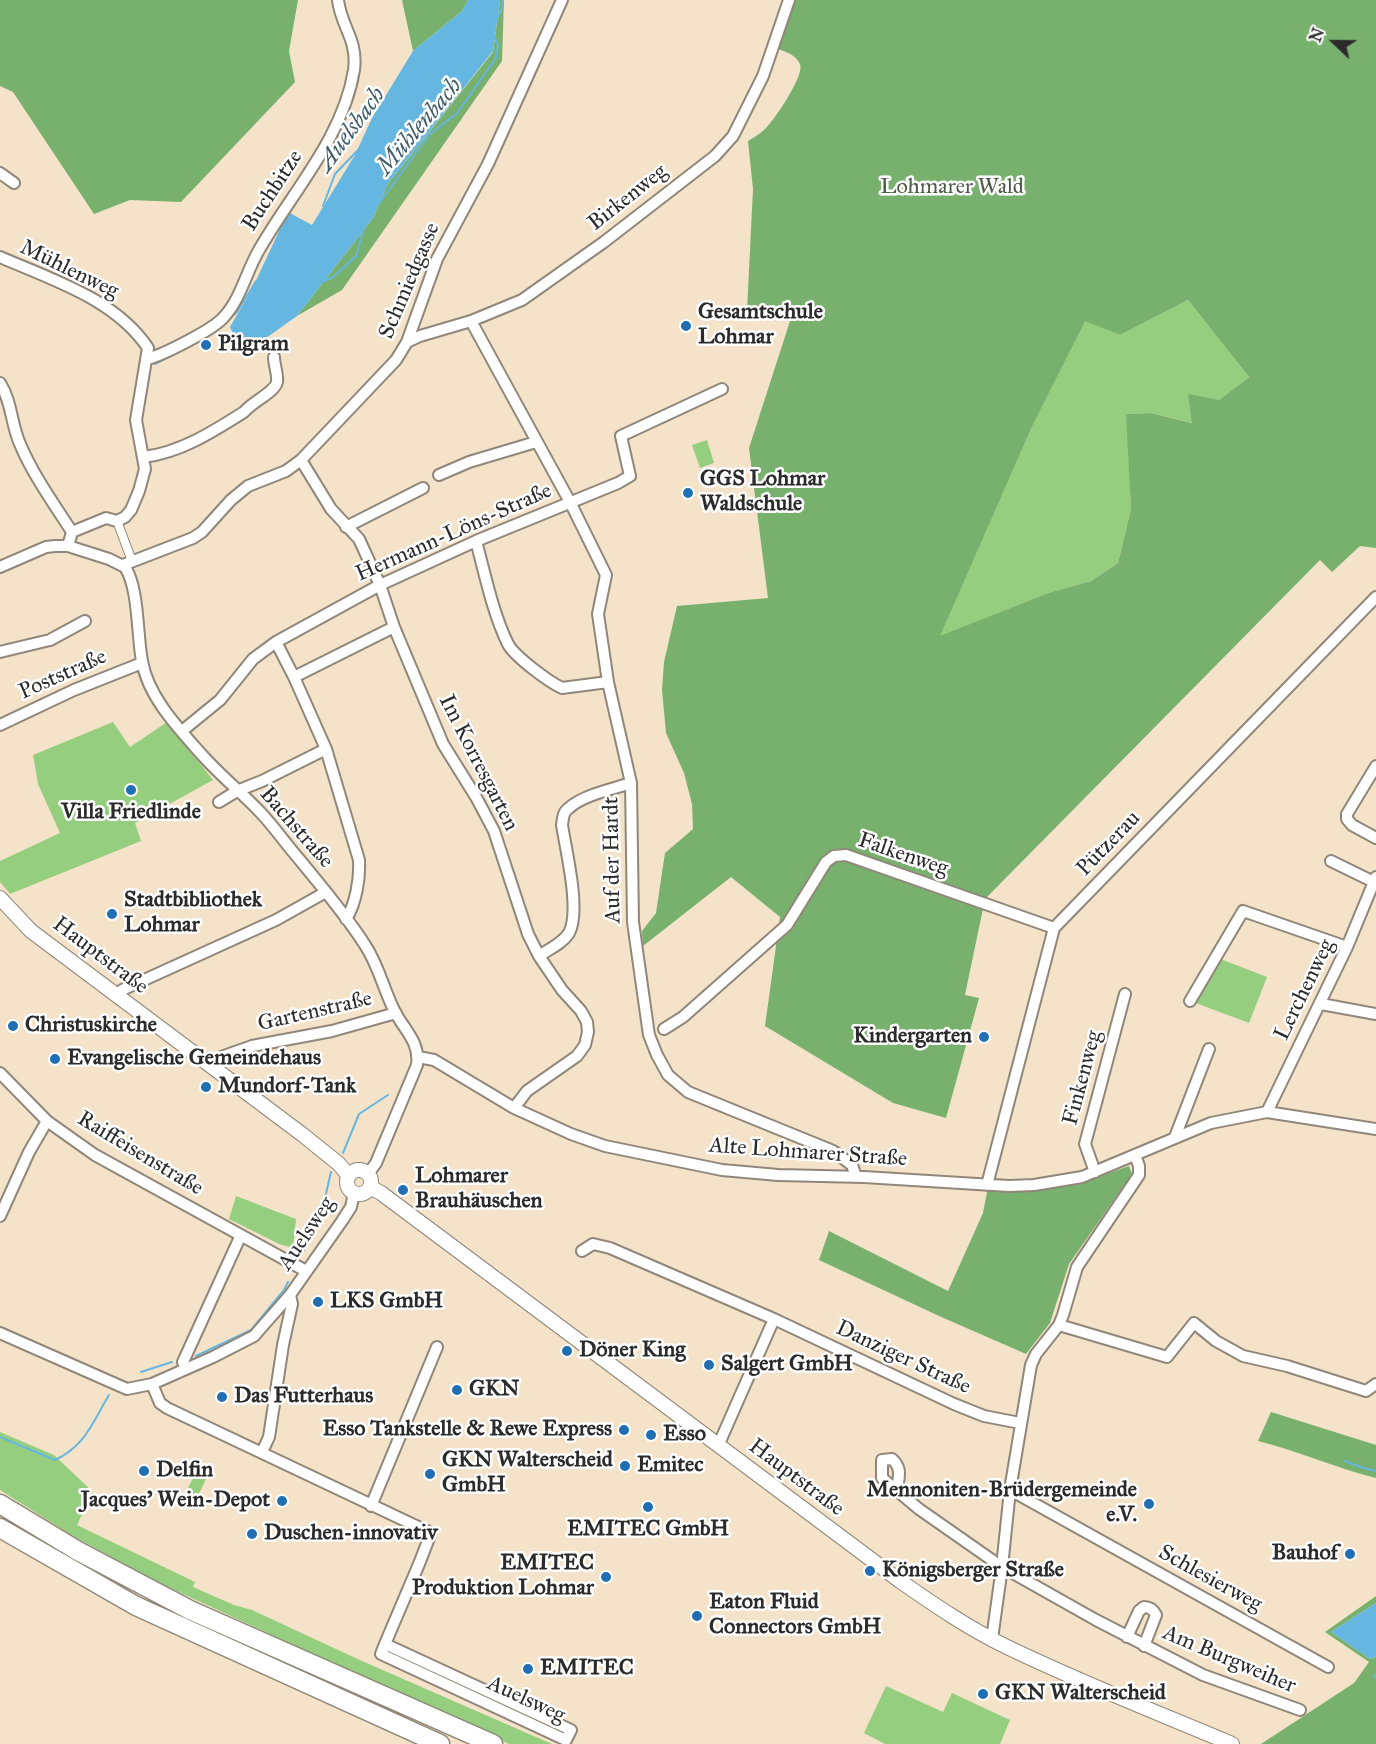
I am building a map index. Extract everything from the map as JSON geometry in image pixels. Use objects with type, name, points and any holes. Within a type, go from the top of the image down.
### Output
[{"type":"highway","points":[[0,1504],[78,1551],[190,1610],[493,1744]]},
{"type":"highway","points":[[0,1528],[68,1569],[145,1611],[440,1744]]},
{"type":"main road","name":"Hauptstraße","points":[[1,900],[31,931],[303,1135],[337,1162],[349,1176]]},
{"type":"main road","points":[[357,1170],[369,1181],[363,1194],[354,1193],[348,1187],[349,1176],[357,1170]]},
{"type":"main road","name":"Hauptstraße","points":[[369,1181],[381,1193],[900,1581],[992,1639],[1053,1669],[1232,1744]]},
{"type":"street","name":"Buchbitze","points":[[147,359],[161,355],[222,319],[239,293],[257,251],[323,150],[345,104],[354,67],[355,50],[339,9],[338,0]]},
{"type":"street","name":"Schmiedgasse","points":[[127,563],[193,538],[202,532],[231,500],[248,486],[286,471],[301,460],[344,412],[396,360],[407,342],[437,259],[488,164],[562,0]]},
{"type":"street","name":"Birkenweg","points":[[407,342],[471,321],[522,300],[613,235],[715,156],[733,136],[763,76],[789,0]]},
{"type":"street","points":[[0,173],[14,183]]},
{"type":"street","name":"Mühlenweg","points":[[0,257],[74,288],[115,313],[138,333],[148,348],[147,359]]},
{"type":"street","name":"Auf der Hardt","points":[[471,321],[570,502],[606,575],[598,614],[608,682],[631,783],[633,922],[649,1035],[657,1055],[669,1075],[688,1092],[833,1151],[852,1165],[856,1177]]},
{"type":"street","points":[[143,457],[162,455],[186,445],[244,412],[250,404],[275,388],[277,380],[274,357]]},
{"type":"street","points":[[72,532],[106,518],[117,521],[131,510],[145,470],[136,420],[141,380],[147,359]]},
{"type":"street","points":[[0,383],[8,396],[17,435],[24,452],[72,532],[68,546]]},
{"type":"street","name":"Hermann-Löns-Straße","points":[[182,731],[220,700],[253,659],[276,642],[380,585],[476,541],[618,483],[630,476],[621,436],[722,389]]},
{"type":"street","points":[[439,475],[469,462],[536,442]]},
{"type":"street","name":"Im Korresgarten","points":[[301,460],[323,498],[346,527],[359,538],[443,744],[494,831],[528,934],[539,956],[562,990],[582,1011],[587,1022],[588,1032],[585,1045],[578,1056],[527,1091],[514,1108]]},
{"type":"street","points":[[346,527],[423,488]]},
{"type":"street","points":[[0,567],[46,548],[68,546],[127,563],[117,521]]},
{"type":"street","points":[[476,541],[509,646],[529,665],[562,688],[608,682]]},
{"type":"street","name":"Bachstraße","points":[[127,563],[136,608],[142,663],[155,696],[202,755],[264,816],[346,919],[371,955],[396,1013],[416,1046],[418,1057]]},
{"type":"street","name":"Pützerau","points":[[987,1185],[1054,928],[1376,597]]},
{"type":"street","points":[[0,652],[50,640],[85,621]]},
{"type":"street","points":[[294,677],[394,627]]},
{"type":"street","points":[[276,642],[326,749],[359,860],[360,870],[352,910],[346,919]]},
{"type":"street","name":"Poststraße","points":[[0,725],[74,690],[142,663]]},
{"type":"street","points":[[219,802],[237,791],[326,749]]},
{"type":"street","points":[[1376,766],[1347,819],[1352,825],[1376,838]]},
{"type":"street","points":[[539,956],[563,940],[569,933],[574,916],[562,825],[564,814],[569,807],[592,796],[631,783]]},
{"type":"street","name":"Falkenweg","points":[[664,1029],[683,1017],[787,925],[826,862],[834,856],[846,855],[1054,928]]},
{"type":"street","name":"Lerchenweg","points":[[1267,1112],[1321,1004],[1375,880],[1332,861]]},
{"type":"street","points":[[119,997],[122,990],[276,920],[326,892]]},
{"type":"street","points":[[1190,1001],[1243,911],[1347,947]]},
{"type":"street","name":"Finkenweg","points":[[1095,1172],[1086,1144],[1125,994]]},
{"type":"street","points":[[1321,1004],[1376,1014]]},
{"type":"street","name":"Gartenstraße","points":[[213,1067],[221,1057],[252,1046],[332,1030],[396,1013]]},
{"type":"street","points":[[1175,1137],[1209,1049]]},
{"type":"street","points":[[369,1181],[417,1065],[418,1057]]},
{"type":"street","name":"Alte Lohmarer Straße","points":[[418,1057],[434,1060],[514,1108],[571,1134],[605,1146],[722,1170],[778,1175],[987,1185],[1034,1185],[1082,1177],[1211,1123],[1267,1112],[1376,1129]]},
{"type":"street","name":"Raiffeisenstraße","points":[[0,1073],[47,1121],[94,1155],[306,1271]]},
{"type":"street","points":[[0,1216],[28,1152],[47,1121]]},
{"type":"street","points":[[992,1639],[1010,1490],[1031,1365],[1036,1354],[1059,1325],[1077,1267],[1139,1175],[1135,1155]]},
{"type":"street","name":"Auelsweg","points":[[0,1334],[127,1389],[152,1384],[254,1336],[290,1295],[342,1221],[351,1207],[354,1193]]},
{"type":"street","points":[[186,1369],[183,1362],[241,1235]]},
{"type":"street","name":"Danziger Straße","points":[[582,1251],[592,1244],[610,1248],[774,1319],[954,1404],[984,1416],[1020,1423]]},
{"type":"street","name":"Auelsweg","points":[[262,1452],[269,1437],[283,1345],[292,1304],[290,1295]]},
{"type":"street","points":[[718,1446],[774,1319]]},
{"type":"street","points":[[1059,1325],[1167,1357],[1194,1323],[1216,1341],[1243,1356],[1287,1366],[1366,1392],[1376,1384]]},
{"type":"street","points":[[371,1506],[437,1347]]},
{"type":"street","points":[[152,1384],[160,1403],[166,1408],[431,1533],[386,1644]]},
{"type":"street","name":"Am Burgweiher","points":[[897,1489],[919,1509],[1002,1567],[1144,1646],[1203,1675],[1300,1710]]},
{"type":"street","name":"Schlesierweg","points":[[1010,1490],[1328,1667]]},
{"type":"street","name":"Am Burgweiher","points":[[1127,1636],[1139,1611],[1144,1607],[1149,1607],[1156,1615],[1144,1646]]},
{"type":"street","name":"Auelsweg","points":[[386,1644],[460,1679],[571,1730],[566,1740],[381,1654],[386,1644]]},
{"type":"green space","points":[[0,0],[298,0],[289,51],[295,82],[181,202],[130,200],[94,214],[13,92],[0,86]]},
{"type":"green space","points":[[402,0],[468,0],[462,11],[413,51]]},
{"type":"green space","points":[[500,0],[504,0],[502,61],[342,290],[297,316],[373,218],[387,185],[493,52]]},
{"type":"green space","name":"Lohmarer Wald","points":[[794,0],[1376,0],[1376,548],[1360,546],[1332,572],[1320,560],[985,899],[965,995],[979,998],[946,1118],[893,1103],[765,1026],[780,917],[731,877],[643,946],[642,931],[656,913],[665,853],[693,829],[692,804],[684,773],[666,733],[662,690],[664,662],[677,606],[768,598],[749,448],[790,321],[747,310],[753,189],[748,141],[769,125],[788,98],[798,78],[800,64],[798,61],[790,54],[776,48]],"holes":[[[1188,300],[1249,377],[1219,400],[1188,394],[1192,423],[1151,413],[1126,414],[1131,509],[1118,563],[1091,581],[1048,593],[940,636],[1031,429],[1085,321],[1120,335]]]},
{"type":"green space","points":[[1188,300],[1249,377],[1193,423],[1151,413],[1127,414],[1131,509],[1118,563],[1091,581],[1048,593],[939,637],[1031,429],[1085,320],[1120,335]]},
{"type":"green space","points":[[707,440],[714,463],[700,468],[692,445]]},
{"type":"green space","points":[[113,722],[130,747],[167,722],[213,780],[135,823],[141,841],[10,894],[0,882],[0,861],[60,833],[38,784],[33,755]]},
{"type":"green space","points":[[1218,958],[1267,977],[1249,1023],[1193,1002]]},
{"type":"green space","points":[[1129,1166],[1132,1174],[1069,1264],[1050,1323],[1026,1354],[819,1260],[829,1231],[948,1291],[983,1213],[987,1192],[1061,1187],[1085,1182]]},
{"type":"green space","points":[[236,1196],[296,1219],[293,1248],[279,1244],[229,1219]]},
{"type":"green space","points":[[1271,1412],[1376,1445],[1376,1478],[1258,1441]]},
{"type":"green space","points":[[0,1432],[54,1455],[93,1492],[77,1525],[195,1582],[193,1587],[234,1605],[252,1610],[552,1744],[509,1744],[157,1582],[73,1536],[0,1490]]},
{"type":"green space","points":[[196,1472],[207,1477],[196,1500],[185,1494]]},
{"type":"green space","points":[[1376,1596],[1376,1603],[1331,1632],[1370,1659],[1376,1656],[1376,1744],[1261,1744],[1354,1683],[1369,1662],[1325,1632]]},
{"type":"green space","points":[[886,1686],[943,1712],[952,1693],[1010,1720],[1000,1744],[885,1744],[864,1733]]},
{"type":"water","points":[[468,0],[500,0],[493,51],[387,185],[373,218],[297,316],[242,355],[230,327],[252,289],[288,212],[312,225],[355,155],[372,118],[413,51],[462,11]]},
{"type":"water","points":[[1376,1603],[1376,1656],[1370,1659],[1331,1632]]},
{"type":"waterway","name":"Mühlenbach","points":[[496,20],[503,7],[503,0]]},
{"type":"waterway","name":"Mühlenbach","points":[[377,206],[429,135],[457,113],[496,58],[498,45],[494,36]]},
{"type":"waterway","name":"Auelsbach","points":[[323,206],[335,174],[359,149]]},
{"type":"waterway","name":"Mühlenbach","points":[[322,282],[333,277],[356,256],[364,228]]},
{"type":"waterway","name":"Auelsbach","points":[[228,320],[237,312],[256,281]]},
{"type":"waterway","name":"Auelsbach","points":[[155,364],[178,352]]},
{"type":"waterway","name":"Auelsbach","points":[[343,1153],[359,1114],[388,1095]]},
{"type":"waterway","name":"Auelsbach","points":[[313,1221],[325,1198],[331,1172]]},
{"type":"waterway","name":"Auelsbach","points":[[303,1252],[308,1242],[311,1226]]},
{"type":"waterway","name":"Auelsbach","points":[[196,1356],[251,1330],[288,1282]]},
{"type":"waterway","name":"Auelsbach","points":[[141,1372],[172,1362]]},
{"type":"waterway","name":"Auelsbach","points":[[0,1437],[55,1460],[66,1454],[81,1440],[109,1395]]},
{"type":"waterway","points":[[1345,1461],[1376,1471]]},
{"type":"waterway","points":[[1376,1675],[1374,1676],[1376,1679]]},
{"type":"place","name":"Gesamtschule Lohmar","points":[[686,326]]},
{"type":"place","name":"Pilgram","points":[[206,345]]},
{"type":"place","name":"GGS Lohmar Waldschule","points":[[688,493]]},
{"type":"place","name":"Villa Friedlinde","points":[[131,790]]},
{"type":"place","name":"Stadtbibliothek Lohmar","points":[[112,914]]},
{"type":"place","name":"Christuskirche","points":[[13,1026]]},
{"type":"place","name":"Kindergarten","points":[[984,1037]]},
{"type":"place","name":"Evangelische Gemeindehaus","points":[[55,1059]]},
{"type":"place","name":"Mundorf-Tank","points":[[206,1087]]},
{"type":"place","name":"Lohmarer Brauhäuschen","points":[[403,1190]]},
{"type":"place","name":"LKS GmbH","points":[[318,1302]]},
{"type":"place","name":"Döner King","points":[[567,1351]]},
{"type":"place","name":"Salgert GmbH","points":[[709,1365]]},
{"type":"place","name":"GKN","points":[[457,1390]]},
{"type":"place","name":"Das Futterhaus","points":[[222,1397]]},
{"type":"place","name":"Esso Tankstelle & Rewe Express","points":[[624,1430]]},
{"type":"place","name":"Esso","points":[[651,1435]]},
{"type":"place","name":"Emitec","points":[[625,1466]]},
{"type":"place","name":"Delfin","points":[[144,1471]]},
{"type":"place","name":"GKN Walterscheid GmbH","points":[[430,1474]]},
{"type":"place","name":"Jacques’ Wein-Depot","points":[[282,1501]]},
{"type":"place","name":"Mennoniten-Brüdergemeinde e.V.","points":[[1149,1504]]},
{"type":"place","name":"EMITEC GmbH","points":[[648,1507]]},
{"type":"place","name":"Duschen-innovativ","points":[[252,1534]]},
{"type":"place","name":"Bauhof","points":[[1350,1554]]},
{"type":"place","name":"Königsberger Straße","points":[[870,1571]]},
{"type":"place","name":"EMITEC Produktion Lohmar","points":[[606,1577]]},
{"type":"place","name":"Eaton Fluid Connectors GmbH","points":[[697,1616]]},
{"type":"place","name":"EMITEC","points":[[528,1669]]},
{"type":"place","name":"GKN Walterscheid","points":[[983,1694]]}]
